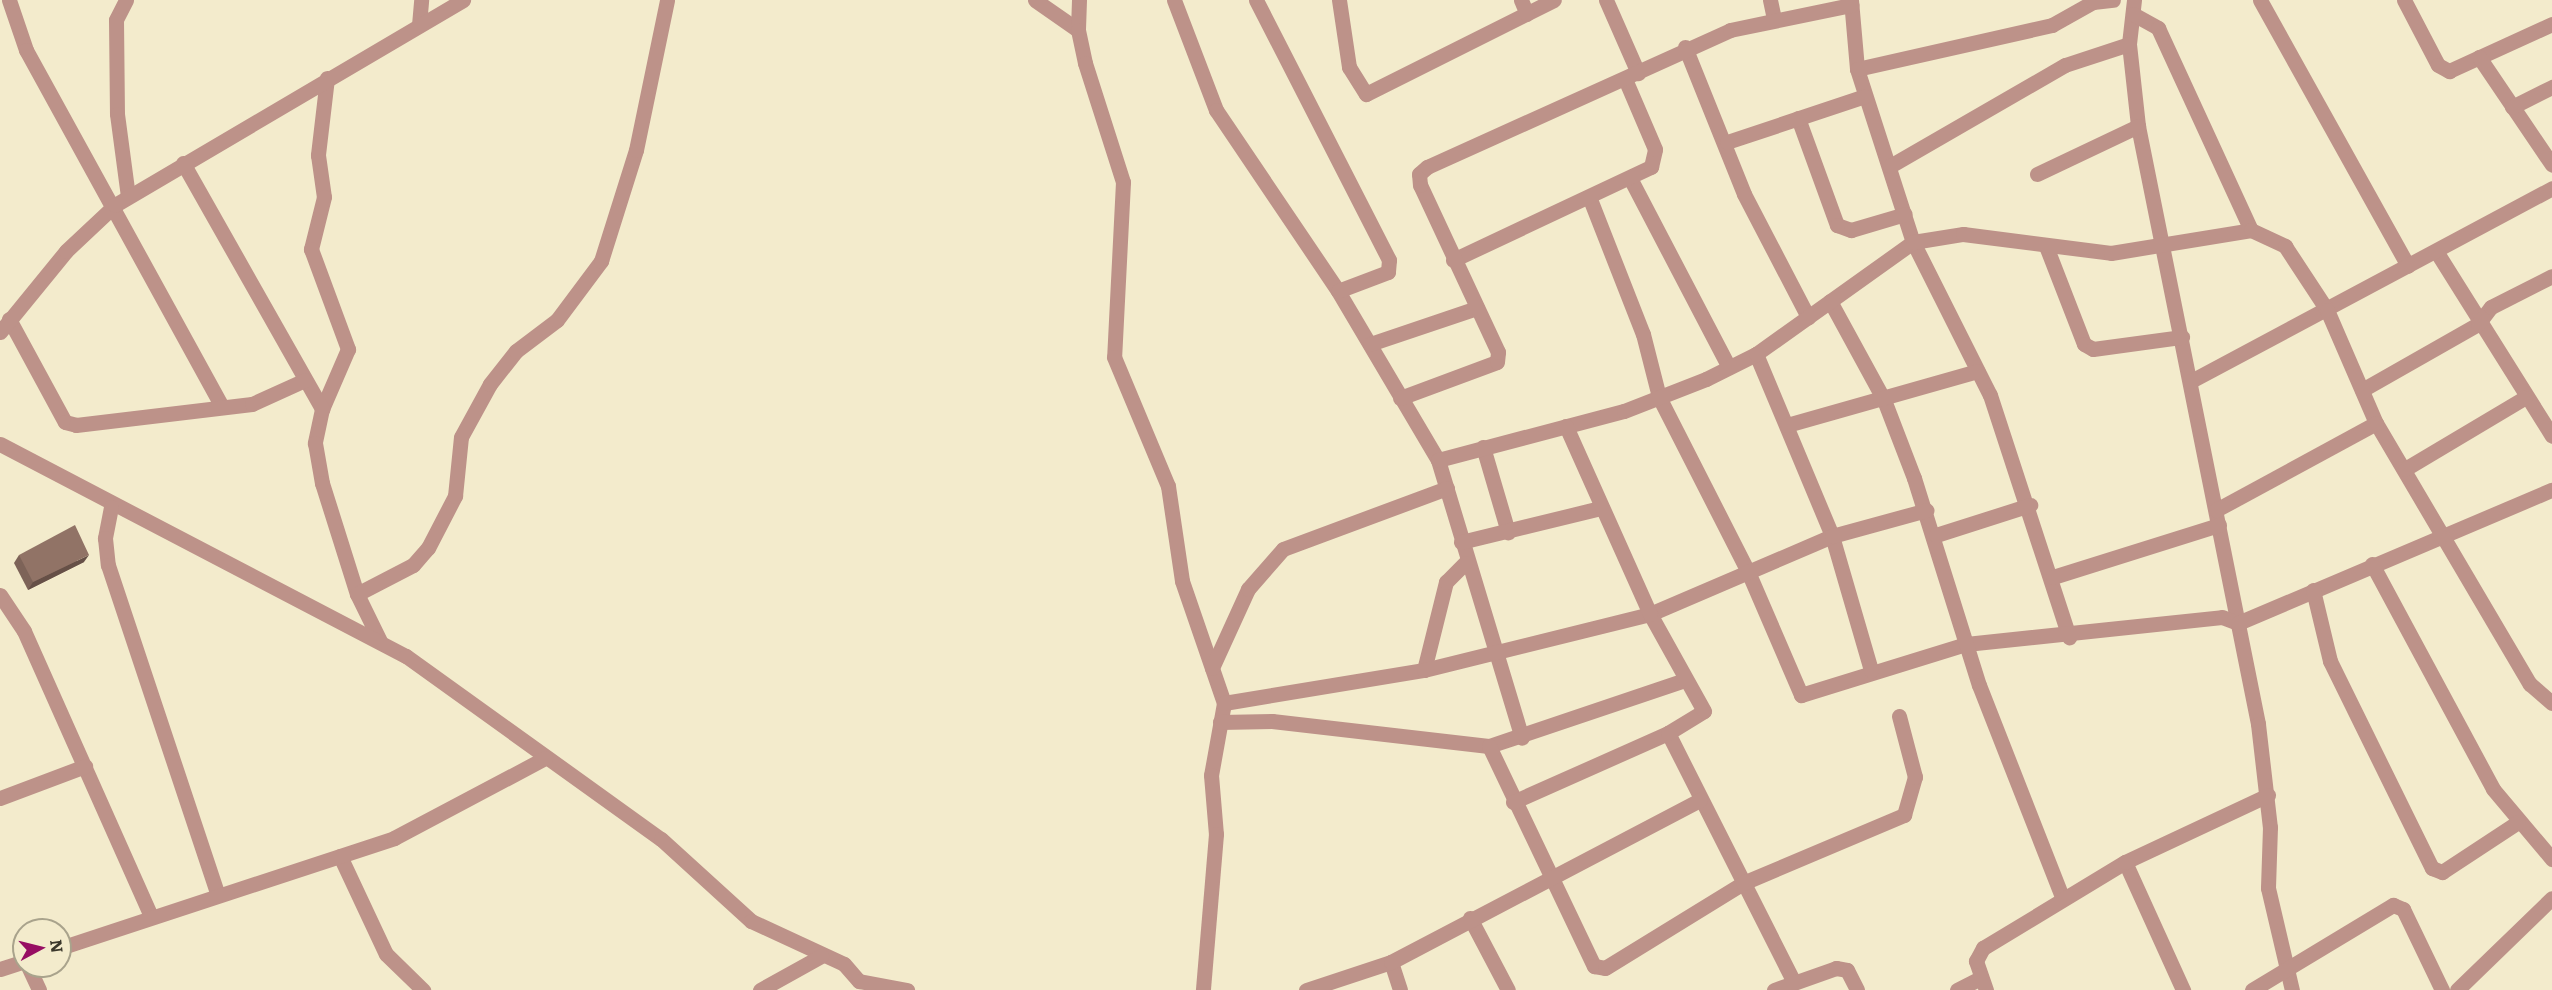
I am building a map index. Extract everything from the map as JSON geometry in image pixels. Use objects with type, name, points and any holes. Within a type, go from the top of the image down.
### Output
[{"type":"street","points":[[126,0],[116,20],[117,90],[128,196]]},
{"type":"street","points":[[419,25],[421,0]]},
{"type":"street","points":[[305,380],[252,404],[222,406],[87,425],[65,422],[4,325],[115,204],[463,0]]},
{"type":"street","points":[[357,594],[413,565],[428,548],[454,496],[461,436],[490,384],[516,351],[558,320],[601,261],[636,150],[667,0]]},
{"type":"street","points":[[1035,0],[1077,30]]},
{"type":"street","points":[[1079,0],[1077,30],[1123,182],[1114,357],[1167,486],[1182,581],[1224,703],[1211,775],[1216,834],[1203,990]]},
{"type":"street","points":[[1174,0],[1216,110],[1338,291],[1438,460],[1492,653],[1522,738]]},
{"type":"street","points":[[1256,0],[1389,260],[1388,272],[1338,291]]},
{"type":"street","points":[[1339,0],[1349,67],[1366,94],[1524,7],[1554,0]]},
{"type":"street","points":[[1453,260],[1590,199],[1651,167],[1655,149],[1606,0]]},
{"type":"street","points":[[1770,0],[1774,19]]},
{"type":"street","points":[[1857,69],[2052,25],[2093,2],[2113,0]]},
{"type":"street","points":[[2260,0],[2408,266]]},
{"type":"street","points":[[2404,0],[2443,70],[2480,57],[2552,24]]},
{"type":"street","points":[[1400,398],[1497,362],[1498,352],[1453,260],[1419,174],[1631,76],[1685,47],[1774,19],[1851,3],[1857,69],[1913,242],[1978,370],[2030,505],[2069,637]]},
{"type":"street","points":[[6,4],[27,50],[115,204],[222,406]]},
{"type":"street","points":[[2133,7],[2129,44],[2138,126],[2238,623],[2268,795],[2268,888],[2292,990]]},
{"type":"street","points":[[2133,7],[2158,28],[2251,230]]},
{"type":"street","points":[[1890,166],[2066,65],[2129,44]]},
{"type":"street","points":[[1685,47],[1727,142],[1744,194],[1808,316]]},
{"type":"street","points":[[2480,57],[2552,165]]},
{"type":"street","points":[[327,78],[318,155],[324,197],[310,249],[348,349],[322,409],[315,443],[322,483],[357,594],[380,642]]},
{"type":"street","points":[[2512,107],[2552,87]]},
{"type":"street","points":[[1727,142],[1865,96]]},
{"type":"street","points":[[1798,118],[1837,225],[1851,230],[1905,214]]},
{"type":"street","points":[[2037,174],[2138,126]]},
{"type":"street","points":[[183,163],[322,409]]},
{"type":"street","points":[[1630,178],[1729,367]]},
{"type":"street","points":[[2191,381],[2552,188]]},
{"type":"street","points":[[1590,199],[1643,334],[1659,398],[1749,574],[1798,694],[1871,670],[1966,644],[2069,637],[2223,617],[2238,623],[2440,534],[2552,491]]},
{"type":"street","points":[[1438,460],[1566,426],[1659,398],[1729,367],[1756,354],[1913,242],[1963,234],[2110,254],[2251,230],[2285,246],[2327,310],[2376,423],[2530,684],[2552,703]]},
{"type":"street","points":[[2046,246],[2084,344],[2093,349],[2182,337]]},
{"type":"street","points":[[2436,251],[2524,398],[2552,436]]},
{"type":"street","points":[[2362,390],[2478,324],[2491,307],[2552,276]]},
{"type":"street","points":[[1830,301],[1884,400],[1927,510],[1966,644],[2062,897]]},
{"type":"street","points":[[1370,344],[1477,308]]},
{"type":"street","points":[[1756,354],[1832,536],[1871,670]]},
{"type":"street","points":[[1787,425],[1884,400],[1978,370]]},
{"type":"street","points":[[2405,469],[2524,398]]},
{"type":"street","points":[[2053,577],[2218,518],[2376,423]]},
{"type":"street","points":[[1513,802],[1703,715],[1650,615],[1600,508],[1566,426]]},
{"type":"street","points":[[0,444],[111,507],[380,642],[661,838],[751,921],[821,956],[844,964],[859,981],[907,990]]},
{"type":"street","points":[[1483,447],[1508,532]]},
{"type":"street","points":[[1212,668],[1248,589],[1283,549],[1447,488]]},
{"type":"street","points":[[1936,536],[2030,505]]},
{"type":"street","points":[[111,507],[105,538],[108,565],[218,895]]},
{"type":"street","points":[[1461,542],[1600,508]]},
{"type":"street","points":[[1224,703],[1424,670],[1650,615],[1749,574],[1832,536],[1927,510]]},
{"type":"street","points":[[1424,670],[1446,582],[1465,563]]},
{"type":"street","points":[[2372,564],[2487,779],[2518,822],[2552,859]]},
{"type":"street","points":[[2313,590],[2342,691],[2432,868],[2442,873],[2518,822]]},
{"type":"street","points":[[0,595],[24,631],[151,916]]},
{"type":"street","points":[[1220,722],[1272,721],[1489,746],[1522,738],[1686,680]]},
{"type":"street","points":[[1489,746],[1513,802],[1594,966],[1605,968],[1743,883],[1904,815],[1915,777],[1899,716]]},
{"type":"street","points":[[1668,733],[1792,979]]},
{"type":"street","points":[[72,944],[151,916],[340,856],[421,826],[545,758]]},
{"type":"street","points":[[0,798],[85,766]]},
{"type":"street","points":[[1957,990],[1983,984],[1978,953],[2062,897],[2125,862],[2268,795]]},
{"type":"street","points":[[1306,990],[1391,962],[1470,918],[1700,800]]},
{"type":"street","points":[[340,856],[386,954],[423,990]]},
{"type":"street","points":[[2125,862],[2183,990]]},
{"type":"street","points":[[2457,990],[2552,898]]},
{"type":"street","points":[[2252,990],[2393,905],[2403,909],[2442,990]]},
{"type":"street","points":[[1470,918],[1508,990]]},
{"type":"street","points":[[760,990],[821,956]]},
{"type":"street","points":[[1391,962],[1400,990]]},
{"type":"street","points":[[1774,990],[1792,979],[1843,968],[1857,990]]},
{"type":"building","points":[[75,525],[89,555],[33,582],[19,555]]}]
